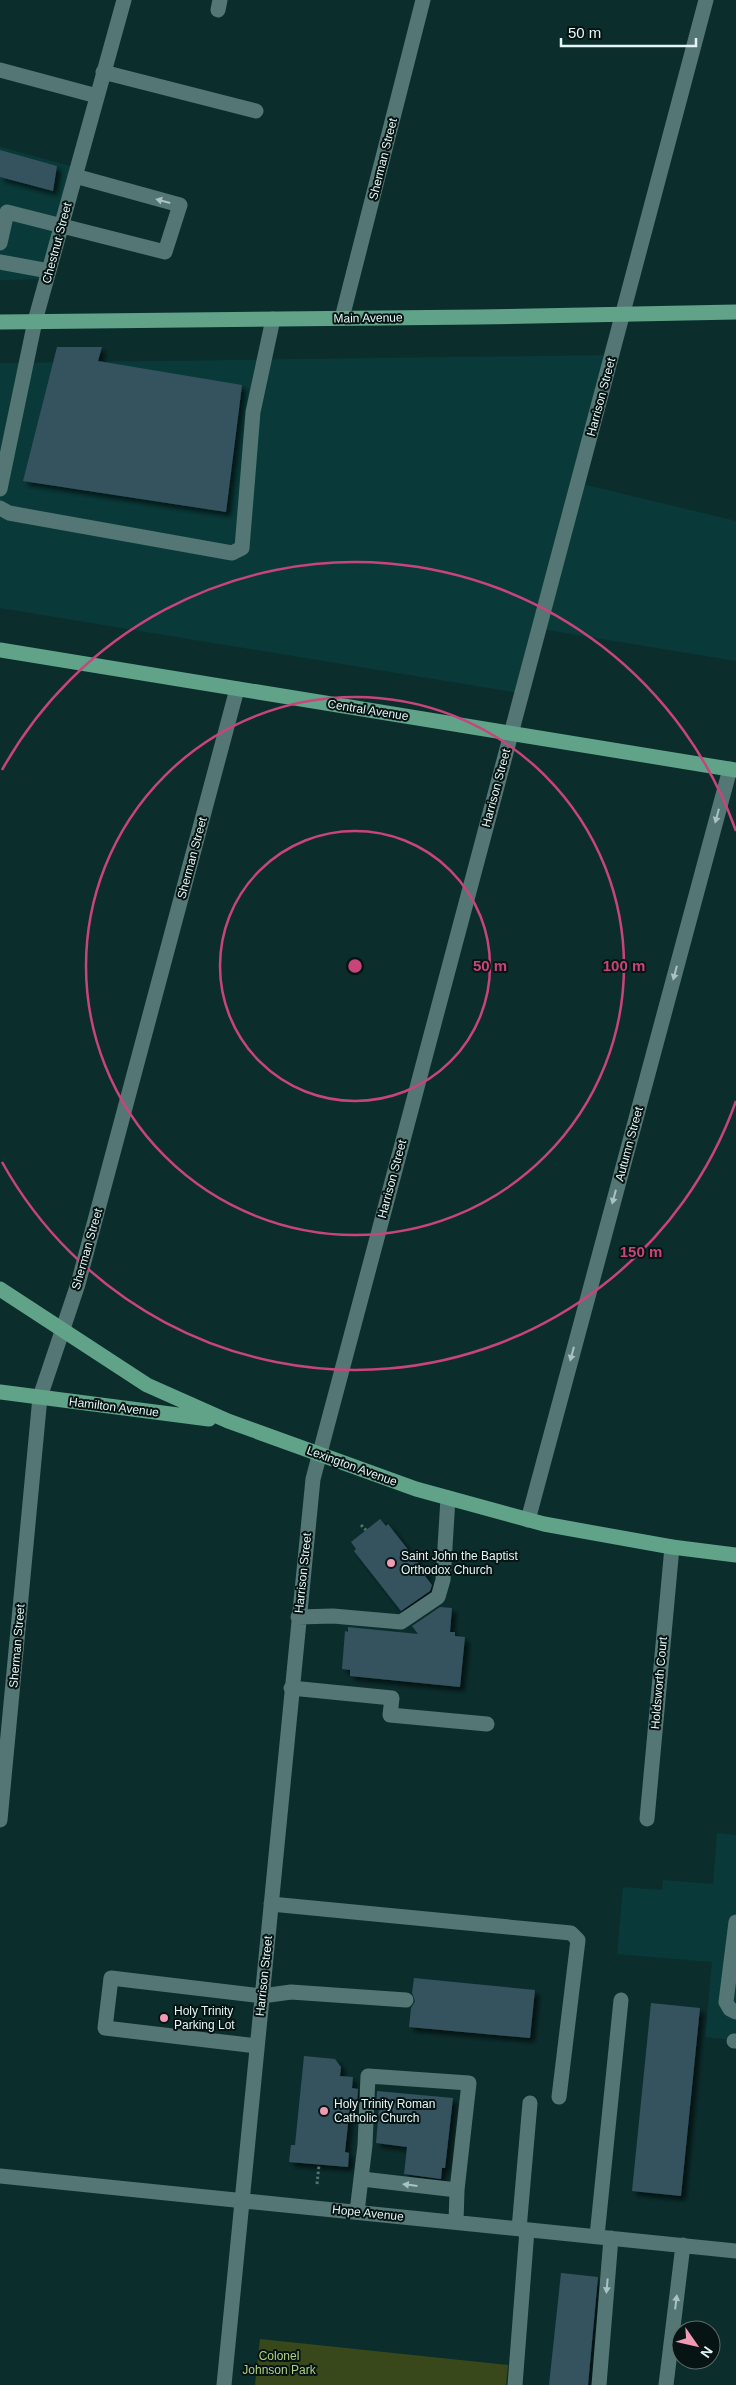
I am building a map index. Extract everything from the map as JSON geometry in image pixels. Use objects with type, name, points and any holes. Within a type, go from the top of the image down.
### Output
[{"type":"main road","name":"Main Avenue","points":[[0,322],[736,312]]},
{"type":"main road","name":"Central Avenue","points":[[0,650],[733,769]]},
{"type":"main road","name":"Lexington Avenue","points":[[0,1289],[147,1385],[228,1421],[319,1454],[416,1489],[528,1520],[672,1547],[736,1555]]},
{"type":"main road","name":"Hamilton Avenue","points":[[0,1392],[228,1421]]},
{"type":"street","name":"Chestnut Street","points":[[0,488],[35,321],[124,0]]},
{"type":"street","name":"Sherman Street","points":[[342,318],[423,0]]},
{"type":"street","name":"Harrison Street","points":[[224,2385],[313,1479],[706,0]]},
{"type":"street","points":[[0,70],[96,96]]},
{"type":"street","points":[[103,72],[256,111]]},
{"type":"street","points":[[0,243],[7,212],[165,252],[180,205],[75,176]]},
{"type":"street","points":[[0,262],[49,271]]},
{"type":"street","points":[[0,508],[9,513],[164,542],[232,553],[242,548],[253,412],[273,319]]},
{"type":"street","name":"Sherman Street","points":[[0,1820],[3,1755],[40,1397],[78,1284],[237,689]]},
{"type":"street","name":"Autumn Street","points":[[528,1520],[733,769]]},
{"type":"street","points":[[298,1617],[333,1616],[401,1622],[438,1597],[443,1580],[448,1498]]},
{"type":"street","name":"Holdsworth Court","points":[[647,1819],[672,1547]]},
{"type":"street","points":[[292,1688],[392,1698],[390,1715],[487,1724]]},
{"type":"street","points":[[271,1904],[571,1933],[578,1940],[559,2097]]},
{"type":"street","points":[[736,1922],[726,2002],[730,2009],[736,2012]]},
{"type":"street","points":[[257,2046],[105,2028],[111,1978],[262,1996],[291,1992],[406,2000]]},
{"type":"street","points":[[598,2385],[604,2237],[621,2000]]},
{"type":"street","points":[[357,2212],[362,2179],[368,2076],[469,2083],[457,2190],[456,2222]]},
{"type":"street","points":[[515,2385],[530,2102]]},
{"type":"street","name":"Hope Avenue","points":[[0,2176],[736,2251]]},
{"type":"street","points":[[362,2179],[457,2190]]},
{"type":"street","points":[[666,2385],[683,2245]]},
{"type":"path","points":[[361,1525],[366,1530]]},
{"type":"path","points":[[317,2184],[318,2164]]},
{"type":"shaded area","points":[[0,147],[81,169],[52,279],[0,280]]},
{"type":"shaded area","points":[[615,355],[578,483],[736,521],[736,661],[541,629],[525,694],[0,608],[0,363]]},
{"type":"shaded area","points":[[717,1833],[736,1835],[736,2040],[705,2037],[712,1962],[617,1954],[623,1887],[662,1890],[663,1880],[713,1884]]},
{"type":"green space","name":"Colonel Johnson Park","points":[[260,2339],[508,2365],[506,2385],[255,2385]]},
{"type":"building","points":[[0,150],[57,166],[53,191],[0,177]]},
{"type":"building","points":[[57,347],[102,347],[98,361],[242,385],[226,512],[23,481]]},
{"type":"building","name":"Saint John the Baptist Orthodox Church","points":[[380,1519],[386,1526],[388,1524],[427,1574],[425,1576],[432,1585],[430,1591],[401,1611],[354,1551],[356,1549],[351,1542]]},
{"type":"building","points":[[440,1607],[452,1608],[450,1632],[455,1632],[455,1636],[465,1637],[460,1687],[350,1676],[350,1670],[342,1669],[345,1631],[348,1632],[348,1627],[418,1634],[412,1626]]},
{"type":"building","points":[[414,1978],[535,1990],[530,2038],[409,2027],[411,2008],[415,2001],[412,1993]]},
{"type":"building","points":[[651,2003],[700,2008],[681,2196],[632,2191]]},
{"type":"building","name":"Holy Trinity Roman Catholic Church","points":[[304,2056],[335,2059],[341,2067],[340,2076],[353,2077],[352,2088],[358,2089],[357,2106],[350,2105],[345,2152],[349,2153],[348,2167],[289,2162],[291,2145],[295,2145]]},
{"type":"building","points":[[377,2091],[453,2098],[445,2168],[442,2168],[441,2179],[404,2174],[407,2147],[376,2143],[379,2108],[376,2108]]},
{"type":"building","points":[[561,2273],[598,2277],[588,2385],[549,2385]]},
{"type":"place","name":"Saint John the Baptist Orthodox Church","points":[[391,1563]]},
{"type":"place","name":"Holy Trinity Parking Lot","points":[[164,2018]]},
{"type":"place","name":"Holy Trinity Roman Catholic Church","points":[[324,2111]]}]
